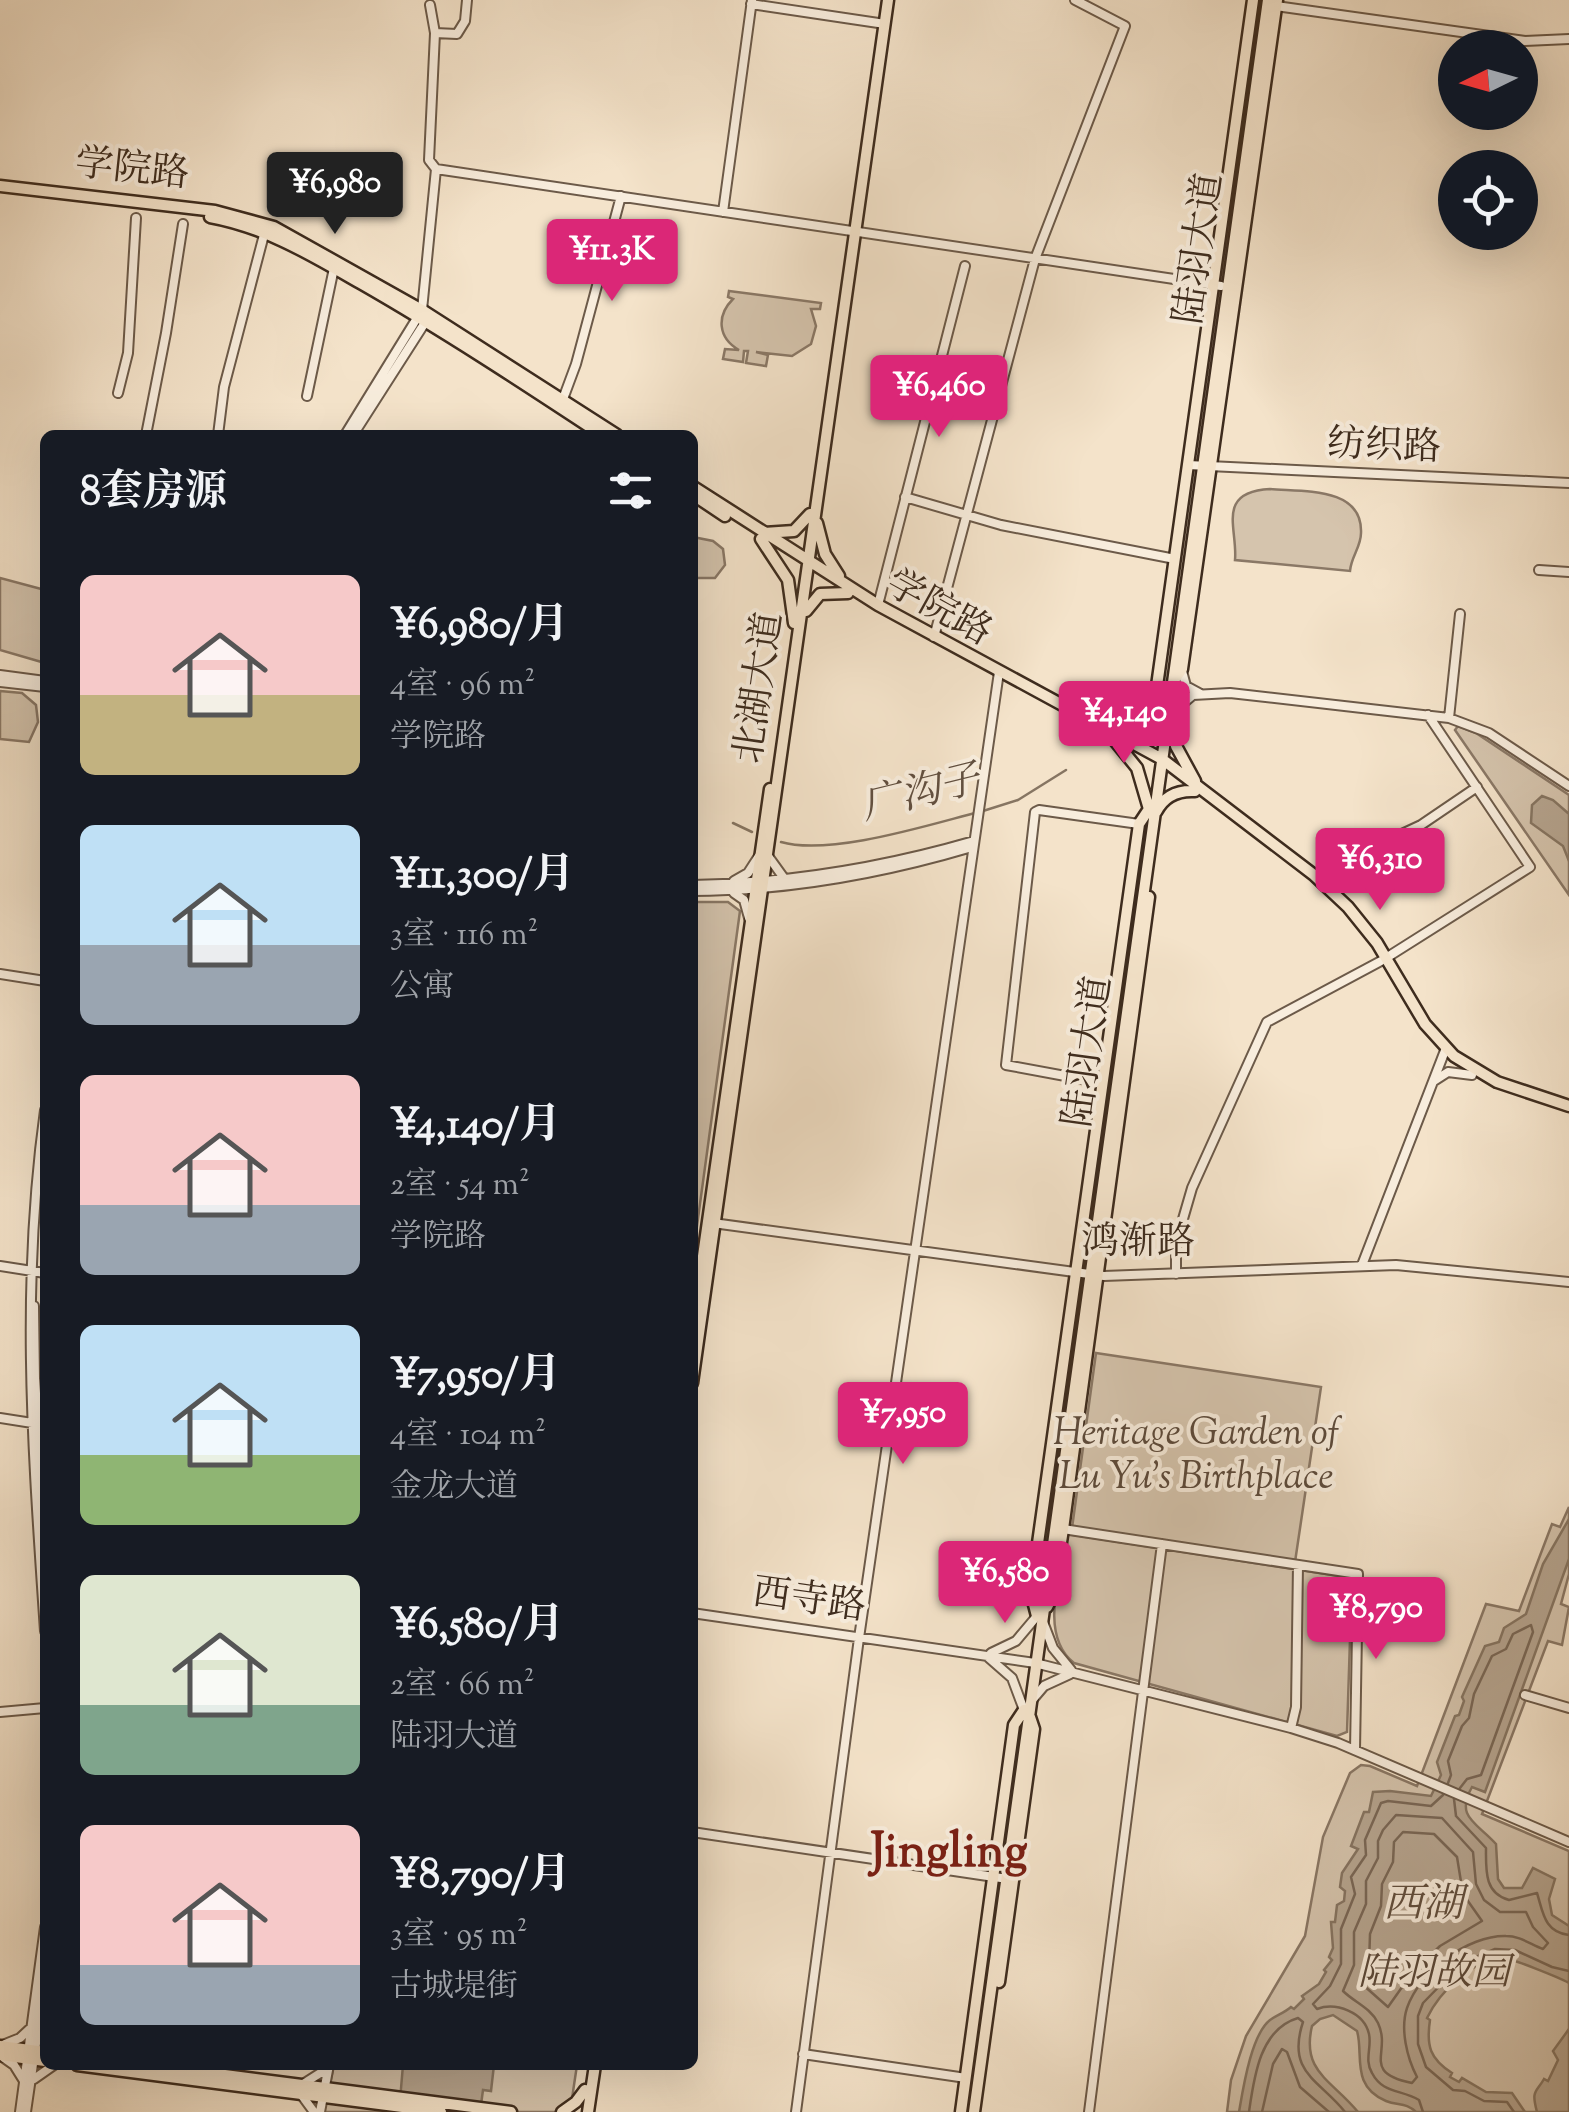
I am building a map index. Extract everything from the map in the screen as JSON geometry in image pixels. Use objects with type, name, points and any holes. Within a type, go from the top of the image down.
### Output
[{"type":"main road","name":"北湖大道","points":[[698,1335],[886,0]]},
{"type":"main road","points":[[1171,684],[1182,669],[1217,286],[1253,0]]},
{"type":"main road","points":[[1151,814],[1199,466],[1271,2]]},
{"type":"main road","name":"陆羽大道","points":[[1217,286],[1271,2]]},
{"type":"main road","name":"学院路","points":[[0,189],[216,211],[256,221],[294,237],[610,430]]},
{"type":"main road","name":"学院路","points":[[0,189],[215,218],[265,231],[424,316],[595,430]]},
{"type":"main road","points":[[1199,466],[1175,558],[1156,693],[1197,789],[1337,903],[1383,959]]},
{"type":"main road","points":[[975,2112],[1050,1518],[1157,839],[1137,768],[1112,734],[1136,731],[1165,714],[1199,466]]},
{"type":"main road","name":"学院路","points":[[698,490],[762,536]]},
{"type":"main road","name":"学院路","points":[[698,498],[998,675],[1159,760],[1197,789]]},
{"type":"main road","points":[[813,515],[828,560],[849,590],[820,594],[797,624],[788,580],[762,536],[788,533],[813,515]]},
{"type":"main road","name":"学院路","points":[[849,590],[998,675]]},
{"type":"main road","points":[[1039,1617],[1063,1463],[1087,1274],[1103,1083],[1140,824],[1164,800],[1197,789],[1314,875],[1355,914],[1417,1024],[1445,1052],[1472,1076],[1503,1091],[1566,1109]]},
{"type":"main road","points":[[1445,1052],[1497,1082],[1566,1109]]},
{"type":"main road","name":"北湖大道","points":[[698,1299],[712,1222]]},
{"type":"main road","points":[[1039,1617],[1053,1594],[1063,1529],[1095,1296],[1087,1274]]},
{"type":"main road","points":[[1039,1617],[1032,1593],[1045,1490],[1073,1301],[1087,1274]]},
{"type":"main road","points":[[1063,1463],[1074,1449]]},
{"type":"main road","points":[[1045,1490],[1050,1518]]},
{"type":"main road","points":[[961,2112],[1026,1711]]},
{"type":"main road","points":[[975,2112],[997,1878]]},
{"type":"main road","points":[[0,2046],[37,2055]]},
{"type":"main road","points":[[0,2055],[37,2055]]},
{"type":"main road","points":[[124,2070],[301,2089]]},
{"type":"main road","points":[[180,2070],[323,2092],[511,2112]]},
{"type":"main road","points":[[585,2112],[591,2070]]},
{"type":"main road","points":[[562,2112],[588,2091]]},
{"type":"main road","points":[[588,2091],[597,2112]]},
{"type":"main road","points":[[389,2100],[441,2112]]},
{"type":"street","points":[[436,33],[457,34],[465,20],[467,0]]},
{"type":"street","points":[[934,636],[1035,259],[1126,26],[1075,0]]},
{"type":"street","points":[[428,2],[436,33],[428,160],[436,169],[1217,286]]},
{"type":"street","points":[[723,212],[752,2],[882,23]]},
{"type":"street","points":[[1271,2],[1525,41],[1569,40]]},
{"type":"street","points":[[356,430],[424,316],[436,169]]},
{"type":"street","points":[[563,399],[621,196]]},
{"type":"street","points":[[118,393],[129,337],[136,218]]},
{"type":"street","points":[[147,430],[182,224]]},
{"type":"street","points":[[219,430],[224,387],[265,231]]},
{"type":"street","points":[[878,605],[964,266]]},
{"type":"street","points":[[307,396],[334,268]]},
{"type":"street","points":[[348,430],[424,316]]},
{"type":"street","name":"纺织路","points":[[1199,466],[1569,483]]},
{"type":"street","points":[[905,497],[966,516],[1175,558]]},
{"type":"street","points":[[1538,570],[1569,572]]},
{"type":"street","points":[[1449,718],[1460,614]]},
{"type":"street","points":[[1182,669],[1186,686],[1199,694]]},
{"type":"street","points":[[796,2112],[859,1638],[998,675]]},
{"type":"street","points":[[0,678],[40,683]]},
{"type":"street","points":[[1165,714],[1199,694],[1254,694],[1449,718],[1489,733],[1569,786]]},
{"type":"street","points":[[1176,1274],[1176,1244],[1192,1188],[1267,1022],[1383,959],[1530,867],[1428,715]]},
{"type":"street","points":[[1314,875],[1421,825],[1477,787]]},
{"type":"street","points":[[1103,1083],[1006,1064],[1034,812],[1140,824]]},
{"type":"street","points":[[698,888],[760,887],[850,878],[973,844]]},
{"type":"street","points":[[725,887],[743,877],[764,853],[786,884]]},
{"type":"street","points":[[754,924],[766,902],[786,884]]},
{"type":"street","points":[[725,887],[744,900],[754,924]]},
{"type":"street","points":[[0,976],[40,982]]},
{"type":"street","points":[[1362,1265],[1445,1052]]},
{"type":"street","points":[[1432,1085],[1448,1072],[1472,1076]]},
{"type":"street","points":[[40,1211],[37,1271],[40,1483]]},
{"type":"street","name":"鸿渐路","points":[[712,1222],[1087,1274],[1401,1265],[1569,1282]]},
{"type":"street","points":[[37,1271],[40,1225]]},
{"type":"street","points":[[0,1266],[37,1271]]},
{"type":"street","points":[[0,1418],[38,1424]]},
{"type":"street","points":[[38,1424],[40,1455]]},
{"type":"street","points":[[1063,1529],[1358,1574],[1354,1750]]},
{"type":"street","points":[[1089,2112],[1162,1544]]},
{"type":"street","points":[[1291,1728],[1296,1707],[1298,1565]]},
{"type":"street","name":"西寺路","points":[[698,1614],[1033,1662],[1291,1728],[1354,1750],[1569,1842]]},
{"type":"street","points":[[984,1654],[1008,1648],[1039,1617],[1053,1648],[1074,1673],[1044,1686],[1026,1711]]},
{"type":"street","points":[[984,1654],[998,1662],[1012,1678],[1026,1711]]},
{"type":"street","points":[[1525,1696],[1569,1708]]},
{"type":"street","points":[[0,1714],[40,1711]]},
{"type":"street","points":[[698,1833],[997,1878]]},
{"type":"street","points":[[23,2112],[37,2055],[40,1988]]},
{"type":"street","points":[[40,2009],[40,2030]]},
{"type":"street","points":[[0,2046],[37,2025]]},
{"type":"street","points":[[803,2054],[966,2078]]},
{"type":"street","points":[[0,2055],[28,2083]]},
{"type":"street","points":[[28,2083],[44,2070]]},
{"type":"street","points":[[319,2112],[301,2089],[325,2070]]},
{"type":"street","points":[[319,2112],[327,2070]]},
{"type":"street","points":[[319,2112],[341,2094],[328,2070]]},
{"type":"green space","points":[[729,291],[821,303],[820,309],[811,309],[816,326],[811,344],[792,356],[756,352],[768,355],[766,366],[746,363],[748,351],[744,351],[743,362],[723,359],[725,349],[739,350],[723,333],[724,312],[733,299],[728,297]]},
{"type":"green space","points":[[1270,489],[1328,495],[1352,507],[1359,518],[1361,533],[1350,571],[1235,560],[1236,505],[1242,497]]},
{"type":"green space","points":[[698,538],[713,541],[723,549],[725,565],[715,578],[698,578]]},
{"type":"green space","points":[[0,578],[40,589],[40,662],[0,650]]},
{"type":"green space","points":[[0,691],[22,693],[36,705],[38,722],[29,742],[0,739]]},
{"type":"green space","points":[[1458,726],[1476,733],[1569,795],[1569,895],[1455,730]]},
{"type":"green space","points":[[698,902],[728,902],[740,911],[698,1218]]},
{"type":"green space","name":"Heritage Garden of Lu Yu’s Birthplace","points":[[1096,1353],[1321,1387],[1295,1562],[1072,1528]]},
{"type":"green space","name":"陆羽故园","points":[[1569,1507],[1569,1574],[1561,1604],[1569,1607],[1562,1645],[1548,1641],[1482,1814],[1569,1851],[1569,2112],[1227,2112],[1231,2080],[1246,2036],[1305,1936],[1323,1837],[1350,1773],[1361,1765],[1370,1766],[1417,1786],[1486,1604],[1519,1611],[1552,1524],[1560,1527]]},
{"type":"green space","points":[[1067,1534],[1352,1578],[1347,1732],[1337,1736],[1074,1663],[1063,1651],[1054,1620]]},
{"type":"green space","points":[[333,2070],[576,2070],[570,2112],[324,2112]]},
{"type":"water","points":[[1542,796],[1569,814],[1569,861],[1563,846],[1531,823],[1532,805]]},
{"type":"water","name":"西湖","points":[[1569,1519],[1569,1559],[1485,1792],[1472,1787],[1466,1805],[1470,1818],[1496,1844],[1498,1879],[1504,1888],[1522,1888],[1533,1868],[1555,1879],[1549,1899],[1552,1915],[1569,1926],[1569,1983],[1508,1959],[1491,1960],[1458,1979],[1439,1998],[1427,2018],[1431,2051],[1452,2073],[1450,2077],[1459,2082],[1462,2078],[1486,2092],[1512,2093],[1525,2112],[1416,2112],[1386,2101],[1367,2087],[1363,2078],[1357,2031],[1333,2015],[1312,2026],[1311,2054],[1321,2074],[1358,2112],[1239,2112],[1249,2063],[1263,2027],[1291,2007],[1294,2009],[1304,1999],[1302,1996],[1319,1984],[1332,1960],[1331,1922],[1335,1922],[1337,1905],[1344,1901],[1342,1873],[1358,1849],[1351,1846],[1364,1812],[1369,1812],[1373,1792],[1431,1796],[1441,1775],[1437,1762],[1485,1646],[1499,1642],[1504,1628],[1526,1614],[1543,1564]]},
{"type":"water","points":[[1569,2029],[1569,2112],[1537,2112],[1535,2093],[1544,2079],[1548,2081],[1558,2060],[1553,2051]]},
{"type":"water","points":[[403,2070],[493,2070],[491,2091],[483,2090],[480,2112],[399,2112]]},
{"type":"waterway","name":"广沟子","points":[[983,811],[1018,800],[1066,770]]},
{"type":"waterway","name":"广沟子","points":[[781,842],[850,842],[975,813]]},
{"type":"waterway","name":"广沟子","points":[[733,823],[752,832]]},
{"type":"district","name":"Jingling","points":[[949,1854]]}]
